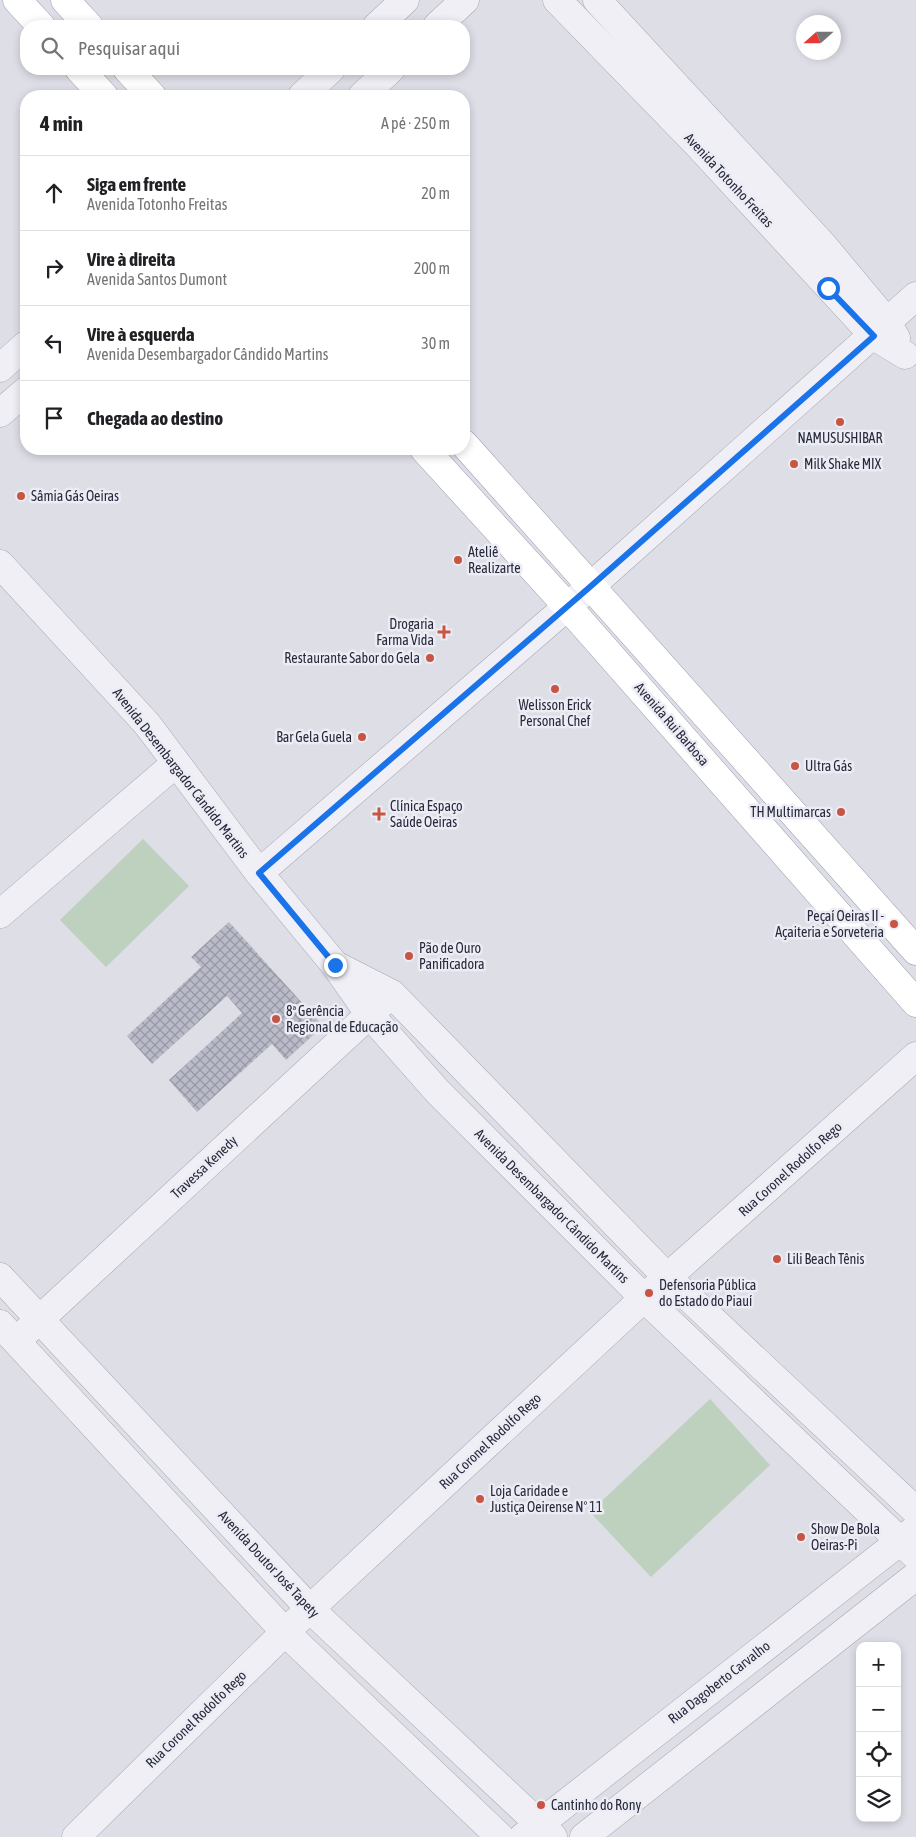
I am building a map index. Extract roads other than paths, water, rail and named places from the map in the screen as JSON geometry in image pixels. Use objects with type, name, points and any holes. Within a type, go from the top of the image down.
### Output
[{"type":"main road","points":[[17,0],[35,20]]},
{"type":"main road","points":[[65,0],[83,20]]},
{"type":"main road","points":[[85,75],[98,90]]},
{"type":"main road","points":[[133,75],[146,90]]},
{"type":"main road","points":[[470,451],[916,951]]},
{"type":"main road","name":"Avenida Rui Barbosa","points":[[429,455],[567,606],[916,1003]]},
{"type":"main road","points":[[674,727],[698,706]]},
{"type":"street","points":[[383,20],[405,0]]},
{"type":"street","points":[[443,20],[465,0]]},
{"type":"street","name":"Avenida Totonho Freitas","points":[[557,0],[881,329],[910,361]]},
{"type":"street","name":"Avenida Totonho Freitas","points":[[597,0],[815,237],[881,329]]},
{"type":"street","points":[[308,90],[325,75]]},
{"type":"street","points":[[368,90],[385,75]]},
{"type":"street","points":[[259,873],[591,586],[916,296]]},
{"type":"street","points":[[0,368],[20,350]]},
{"type":"street","points":[[0,413],[20,396]]},
{"type":"street","name":"Avenida Desembargador Cândido Martins","points":[[0,564],[147,724],[259,873],[335,965],[370,1015],[438,1092],[644,1298],[911,1542]]},
{"type":"street","points":[[0,914],[176,764]]},
{"type":"street","name":"Avenida Desembargador Cândido Martins","points":[[335,965],[392,994],[668,1278],[916,1511]]},
{"type":"street","name":"Travessa Kenedy","points":[[8,1332],[39,1319],[392,994]]},
{"type":"street","name":"Rua Coronel Rodolfo Rego","points":[[76,1837],[285,1632],[644,1298],[916,1056]]},
{"type":"street","name":"Avenida Doutor José Tapety","points":[[0,1277],[310,1609],[539,1832]]},
{"type":"street","points":[[8,1332],[285,1632],[500,1837]]},
{"type":"street","name":"Rua Dagoberto Carvalho","points":[[539,1832],[911,1542]]},
{"type":"street","points":[[584,1837],[916,1576]]},
{"type":"place","name":"NAMUSUSHIBAR","points":[[840,422]]},
{"type":"place","name":"Milk Shake MIX","points":[[794,464]]},
{"type":"place","name":"Sâmia Gás Oeiras","points":[[21,496]]},
{"type":"place","name":"Ateliê Realizarte","points":[[458,560]]},
{"type":"place","name":"Drogaria Farma Vida","points":[[444,632]]},
{"type":"place","name":"Restaurante Sabor do Gela","points":[[430,658]]},
{"type":"place","name":"Welisson Erick Personal Chef","points":[[555,689]]},
{"type":"place","name":"Bar Gela Guela","points":[[362,737]]},
{"type":"place","name":"Ultra Gás","points":[[795,766]]},
{"type":"place","name":"TH Multimarcas","points":[[841,812]]},
{"type":"place","name":"Clínica Espaço Saúde Oeiras","points":[[379,814]]},
{"type":"place","name":"Peçaí Oeiras II - Açaiteria e Sorveteria","points":[[894,924]]},
{"type":"place","name":"Pão de Ouro Panificadora","points":[[409,956]]},
{"type":"place","name":"8ª Gerência Regional de Educação","points":[[276,1019]]},
{"type":"place","name":"Lili Beach Tênis","points":[[777,1259]]},
{"type":"place","name":"Defensoria Pública do Estado do Piauí","points":[[649,1293]]},
{"type":"place","name":"Loja Caridade e Justiça Oeirense N° 11","points":[[480,1499]]},
{"type":"place","name":"Show De Bola Oeiras-Pi","points":[[801,1537]]},
{"type":"place","name":"Cantinho do Rony","points":[[541,1805]]}]
